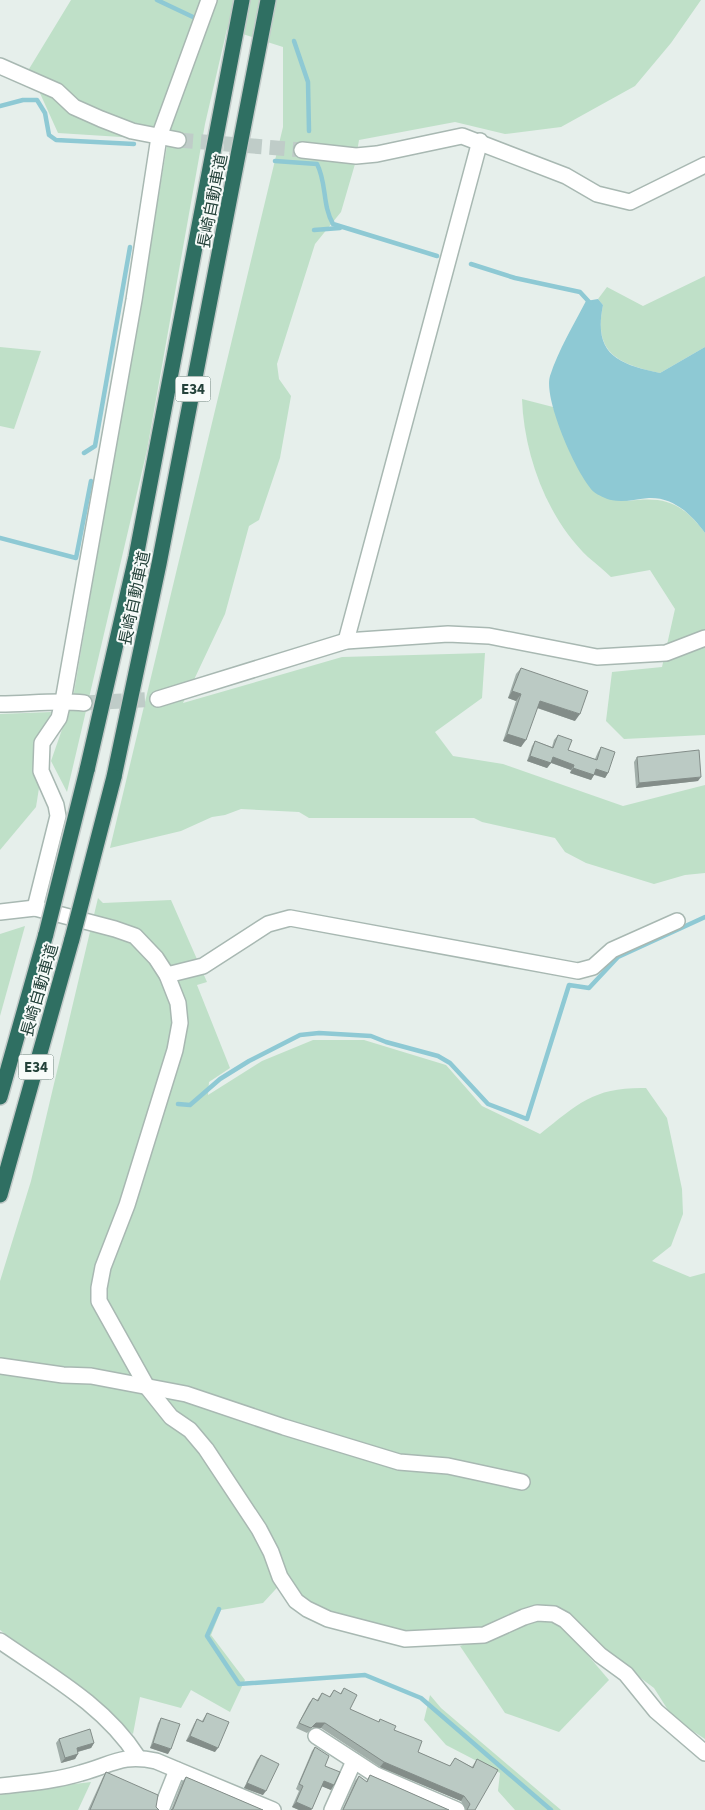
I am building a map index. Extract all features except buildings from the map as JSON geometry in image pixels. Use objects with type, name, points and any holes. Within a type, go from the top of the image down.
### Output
[{"type":"highway","name":"長崎自動車道","points":[[0,1096],[46,934],[88,770],[136,557],[242,0]]},
{"type":"highway","name":"長崎自動車道","points":[[0,1195],[72,939],[114,777],[159,564],[268,0]]},
{"type":"street","points":[[35,908],[58,816],[56,805],[40,771],[42,743],[59,718],[63,701],[134,300],[159,137],[209,0]]},
{"type":"street","points":[[0,66],[57,91],[74,107],[132,131],[178,140]]},
{"type":"street","points":[[302,150],[356,156],[394,151],[462,136],[566,176],[597,194],[622,202],[630,202],[705,165]]},
{"type":"street","points":[[346,642],[480,142]]},
{"type":"street","points":[[158,699],[346,642],[448,634],[490,636],[597,657],[666,653],[705,638]]},
{"type":"street","points":[[0,704],[40,704],[63,701],[84,703]]},
{"type":"street","points":[[0,912],[35,908],[135,936],[156,958],[167,974],[178,1003],[180,1023],[175,1050],[127,1205],[103,1267],[99,1288],[99,1301],[106,1317],[147,1387],[171,1417],[190,1430],[206,1449],[259,1529],[271,1552],[280,1577],[296,1601],[307,1609],[328,1619],[406,1640],[484,1634],[537,1613],[554,1614],[566,1620],[600,1655],[626,1674],[656,1711],[705,1753]]},
{"type":"street","points":[[167,974],[203,966],[268,924],[290,918],[578,971],[593,967],[612,950],[677,921]]},
{"type":"street","points":[[0,1366],[63,1375],[91,1376],[186,1394],[284,1427],[399,1462],[448,1466],[522,1482]]},
{"type":"street","points":[[0,1641],[88,1701],[125,1737],[138,1756]]},
{"type":"street","points":[[316,1736],[376,1776],[457,1810]]},
{"type":"street","points":[[0,1786],[81,1774],[120,1759],[138,1756],[156,1761],[273,1810]]},
{"type":"street","points":[[332,1810],[354,1761]]},
{"type":"street","points":[[161,1810],[177,1770]]},
{"type":"green space","points":[[71,0],[701,0],[671,43],[635,86],[561,127],[505,134],[455,122],[359,140],[355,164],[341,212],[315,244],[277,364],[279,379],[291,396],[280,458],[259,520],[249,526],[225,614],[183,703],[342,657],[485,653],[482,698],[435,732],[453,756],[503,764],[623,806],[705,785],[705,873],[685,875],[654,884],[586,863],[565,852],[555,838],[482,822],[474,818],[309,818],[299,812],[241,809],[225,815],[212,817],[181,831],[110,848],[283,127],[283,47],[227,29],[205,124],[147,450],[67,792],[51,761],[73,698],[168,140],[58,133],[29,69]]},
{"type":"green space","points":[[705,276],[705,347],[660,373],[632,365],[612,354],[602,335],[603,305],[598,299],[607,287],[643,306]]},
{"type":"green space","points":[[0,347],[41,351],[14,429],[0,426]]},
{"type":"green space","points":[[522,399],[553,407],[562,431],[628,501],[653,500],[672,504],[681,508],[689,515],[705,533],[705,735],[624,739],[606,721],[612,672],[662,667],[675,609],[650,570],[611,577],[573,541],[550,505],[540,484],[527,442]]},
{"type":"green space","points":[[51,712],[36,807],[0,850],[0,714]]},
{"type":"green space","points":[[98,898],[103,903],[171,900],[207,982],[197,985],[230,1068],[209,1082],[208,1095],[262,1061],[313,1040],[364,1040],[446,1065],[482,1106],[540,1134],[588,1099],[613,1090],[646,1088],[667,1118],[682,1189],[683,1214],[671,1246],[652,1261],[690,1277],[705,1273],[705,1739],[673,1718],[654,1688],[611,1656],[560,1610],[482,1628],[435,1632],[394,1631],[339,1617],[305,1601],[285,1579],[263,1603],[221,1610],[211,1635],[245,1680],[230,1712],[191,1690],[181,1708],[140,1697],[133,1734],[0,1630],[0,1281],[31,1181]]},
{"type":"green space","points":[[25,926],[0,1016],[0,934]]},
{"type":"green space","points":[[541,1618],[562,1625],[609,1680],[559,1732],[505,1713],[460,1646]]},
{"type":"green space","points":[[430,1695],[441,1708],[561,1810],[515,1810],[498,1791],[500,1773],[446,1745],[424,1720]]},
{"type":"green space","points":[[91,1782],[78,1810],[0,1810],[0,1793]]},
{"type":"water","points":[[598,299],[603,305],[601,322],[605,346],[620,360],[645,370],[660,373],[705,347],[705,533],[682,508],[658,498],[616,501],[607,499],[594,492],[579,470],[563,437],[552,402],[549,387],[550,376],[562,347],[586,301]]},
{"type":"waterway","points":[[157,0],[193,17]]},
{"type":"waterway","points":[[294,41],[308,82],[309,131]]},
{"type":"waterway","points":[[0,106],[23,100],[37,100],[45,113],[49,135],[56,140],[134,144]]},
{"type":"waterway","points":[[275,161],[317,164],[322,179],[327,209],[333,224],[437,256]]},
{"type":"waterway","points":[[314,230],[340,228]]},
{"type":"waterway","points":[[84,453],[95,446],[130,247]]},
{"type":"waterway","points":[[471,264],[515,278],[580,292],[591,304]]},
{"type":"waterway","points":[[0,538],[76,558],[91,481]]},
{"type":"waterway","points":[[178,1104],[190,1105],[220,1079],[249,1061],[300,1035],[319,1033],[371,1036],[438,1056],[450,1063],[488,1104],[527,1119],[569,985],[589,988],[618,957],[705,917]]},
{"type":"waterway","points":[[219,1609],[207,1636],[239,1684],[365,1675],[421,1698],[551,1810]]},
{"type":"tunnel","points":[[178,140],[302,150]]},
{"type":"tunnel","points":[[84,703],[158,699]]}]
